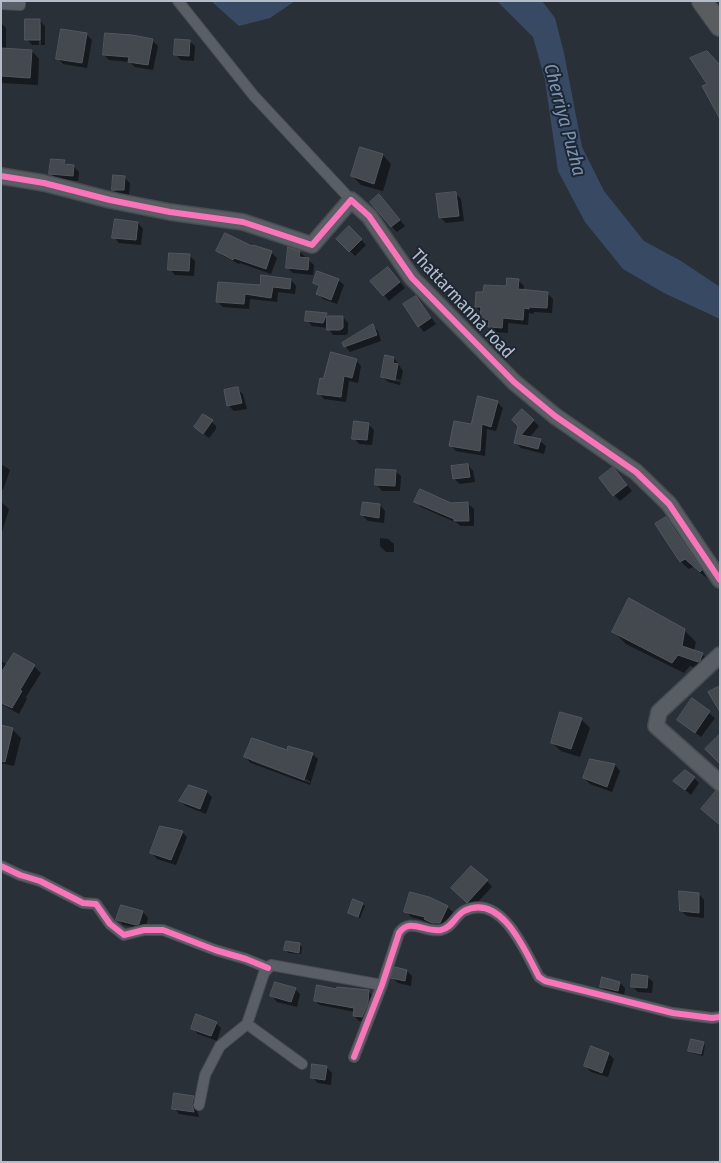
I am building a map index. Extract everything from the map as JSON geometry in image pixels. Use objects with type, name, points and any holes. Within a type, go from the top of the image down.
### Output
[{"type":"highway","points":[[702,1],[720,26]]},
{"type":"street","points":[[1,4],[20,5],[20,1]]},
{"type":"street","points":[[1,176],[44,183],[110,200],[161,210],[243,222],[312,245],[351,200],[254,96],[178,1]]},
{"type":"street","name":"Thattarmanna road","points":[[351,200],[369,216],[412,278],[514,382],[555,416],[636,472],[669,504],[720,580]]},
{"type":"street","points":[[720,655],[660,712],[656,726],[720,783]]},
{"type":"street","points":[[1,866],[20,875],[40,880],[83,903],[96,904],[110,924],[124,934],[144,930],[163,930],[268,968]]},
{"type":"street","points":[[354,1057],[382,985],[399,933],[403,928],[410,925],[442,930],[448,927],[463,912],[473,908],[484,908],[502,918],[518,936],[539,978],[545,981],[673,1012],[712,1018],[720,1017]]},
{"type":"street","points":[[199,1105],[205,1076],[220,1046],[247,1024],[264,973],[270,965],[382,985]]},
{"type":"street","points":[[247,1024],[302,1064]]},
{"type":"water","points":[[211,1],[295,1],[270,18],[239,26]]},
{"type":"water","name":"Cherriya Puzha","points":[[497,1],[542,1],[555,18],[564,53],[582,147],[604,191],[644,241],[681,261],[720,287],[720,319],[664,293],[623,269],[585,222],[558,171],[545,80],[533,37]]},
{"type":"building","points":[[25,19],[40,19],[40,40],[25,40]]},
{"type":"building","points":[[61,29],[87,33],[82,63],[56,59]]},
{"type":"building","points":[[105,33],[153,39],[148,65],[128,62],[129,57],[103,55]]},
{"type":"building","points":[[175,39],[190,40],[189,56],[174,55]]},
{"type":"building","points":[[1,48],[32,50],[30,78],[1,76]]},
{"type":"building","points":[[707,51],[720,65],[720,119],[702,86],[707,84],[690,58]]},
{"type":"building","points":[[360,147],[383,154],[374,184],[351,176]]},
{"type":"building","points":[[51,159],[65,160],[64,164],[74,165],[73,176],[49,174]]},
{"type":"building","points":[[113,175],[125,176],[124,190],[112,190]]},
{"type":"building","points":[[456,192],[459,216],[439,218],[436,194]]},
{"type":"building","points":[[379,194],[400,220],[391,227],[370,202]]},
{"type":"building","points":[[115,219],[138,222],[136,240],[112,238]]},
{"type":"building","points":[[349,226],[362,239],[349,252],[336,239]]},
{"type":"building","points":[[225,233],[252,246],[272,251],[266,269],[234,258],[233,260],[216,251]]},
{"type":"building","points":[[288,247],[300,251],[299,257],[309,258],[308,270],[286,268]]},
{"type":"building","points":[[169,253],[190,254],[189,271],[168,270]]},
{"type":"building","points":[[388,267],[400,282],[383,296],[370,281]]},
{"type":"building","points":[[317,271],[339,279],[331,300],[316,294],[319,286],[313,283]]},
{"type":"building","points":[[261,275],[291,279],[290,289],[273,287],[271,298],[245,294],[244,304],[216,302],[218,282],[260,285]]},
{"type":"building","points":[[507,278],[519,279],[518,289],[548,292],[547,308],[524,308],[523,320],[503,318],[502,328],[488,327],[489,320],[480,319],[481,307],[475,307],[476,292],[483,292],[484,285],[506,286]]},
{"type":"building","points":[[416,296],[431,318],[418,327],[403,304]]},
{"type":"building","points":[[306,311],[327,313],[323,323],[305,321]]},
{"type":"building","points":[[327,316],[343,316],[343,328],[340,330],[327,330]]},
{"type":"building","points":[[373,324],[377,335],[344,347],[342,343]]},
{"type":"building","points":[[331,352],[357,359],[352,378],[344,376],[341,397],[317,394],[320,378],[323,379]]},
{"type":"building","points":[[385,355],[394,357],[393,363],[398,364],[395,380],[381,377]]},
{"type":"building","points":[[238,387],[242,403],[227,406],[224,390]]},
{"type":"building","points":[[478,396],[498,401],[491,427],[482,424],[480,451],[449,446],[454,421],[471,424]]},
{"type":"building","points":[[522,409],[534,420],[521,435],[541,439],[538,449],[514,443],[518,426],[512,420]]},
{"type":"building","points":[[203,414],[213,420],[203,434],[194,427]]},
{"type":"building","points":[[354,421],[369,423],[367,440],[352,439]]},
{"type":"building","points":[[468,464],[470,477],[453,479],[451,466]]},
{"type":"building","points":[[613,467],[627,485],[613,496],[599,478]]},
{"type":"building","points":[[376,469],[396,470],[395,486],[375,485]]},
{"type":"building","points":[[420,489],[451,503],[468,502],[469,521],[454,521],[454,519],[414,502]]},
{"type":"building","points":[[363,502],[380,504],[379,518],[361,515]]},
{"type":"building","points":[[666,517],[702,570],[700,572],[685,559],[680,562],[655,524]]},
{"type":"building","points":[[629,598],[685,629],[682,646],[703,653],[700,661],[678,655],[672,663],[612,632]]},
{"type":"building","points":[[14,653],[35,665],[12,708],[1,703],[1,673]]},
{"type":"building","points":[[720,686],[720,712],[708,692]]},
{"type":"building","points":[[692,698],[710,711],[695,733],[677,720]]},
{"type":"building","points":[[560,712],[582,718],[571,749],[551,743]]},
{"type":"building","points":[[1,725],[13,728],[5,762],[1,761]]},
{"type":"building","points":[[720,734],[720,764],[705,749]]},
{"type":"building","points":[[252,738],[287,750],[288,746],[313,753],[304,780],[244,757]]},
{"type":"building","points":[[590,759],[615,764],[607,787],[583,778]]},
{"type":"building","points":[[685,770],[695,777],[685,790],[673,781]]},
{"type":"building","points":[[189,785],[207,791],[200,809],[179,801]]},
{"type":"building","points":[[716,791],[720,792],[720,825],[701,809]]},
{"type":"building","points":[[160,826],[183,831],[171,860],[150,853]]},
{"type":"building","points":[[471,866],[488,880],[467,903],[451,888]]},
{"type":"building","points":[[679,891],[699,893],[699,913],[680,911]]},
{"type":"building","points":[[410,892],[429,897],[448,906],[440,923],[432,923],[424,919],[425,917],[404,912]]},
{"type":"building","points":[[353,899],[363,903],[358,917],[348,913]]},
{"type":"building","points":[[121,905],[143,911],[139,924],[116,920]]},
{"type":"building","points":[[286,941],[300,943],[299,953],[284,950]]},
{"type":"building","points":[[395,967],[407,970],[405,981],[391,978]]},
{"type":"building","points":[[632,974],[648,976],[647,988],[631,987]]},
{"type":"building","points":[[602,977],[620,982],[618,991],[600,987]]},
{"type":"building","points":[[275,982],[296,988],[291,1002],[270,996]]},
{"type":"building","points":[[317,985],[336,989],[337,987],[369,990],[368,1003],[362,1017],[353,1016],[354,1008],[314,1001]]},
{"type":"building","points":[[196,1014],[217,1022],[211,1036],[191,1029]]},
{"type":"building","points":[[691,1039],[704,1042],[701,1054],[688,1051]]},
{"type":"building","points":[[591,1046],[609,1053],[602,1073],[584,1066]]},
{"type":"building","points":[[312,1064],[327,1066],[325,1080],[311,1078]]},
{"type":"building","points":[[174,1093],[194,1096],[192,1104],[194,1112],[172,1109]]},
{"type":"cycle path","points":[[1,176],[44,183],[110,200],[170,212],[243,222],[312,245],[351,200],[369,216],[412,278],[514,382],[555,416],[636,472],[669,504],[720,580]]},
{"type":"cycle path","points":[[1,866],[20,875],[40,881],[83,903],[96,904],[110,924],[124,935],[144,930],[163,930],[268,968]]},
{"type":"cycle path","points":[[354,1057],[382,985],[399,933],[403,928],[413,926],[435,930],[445,929],[464,911],[478,907],[490,910],[501,917],[511,928],[539,977],[545,981],[673,1013],[712,1018],[720,1017]]}]
